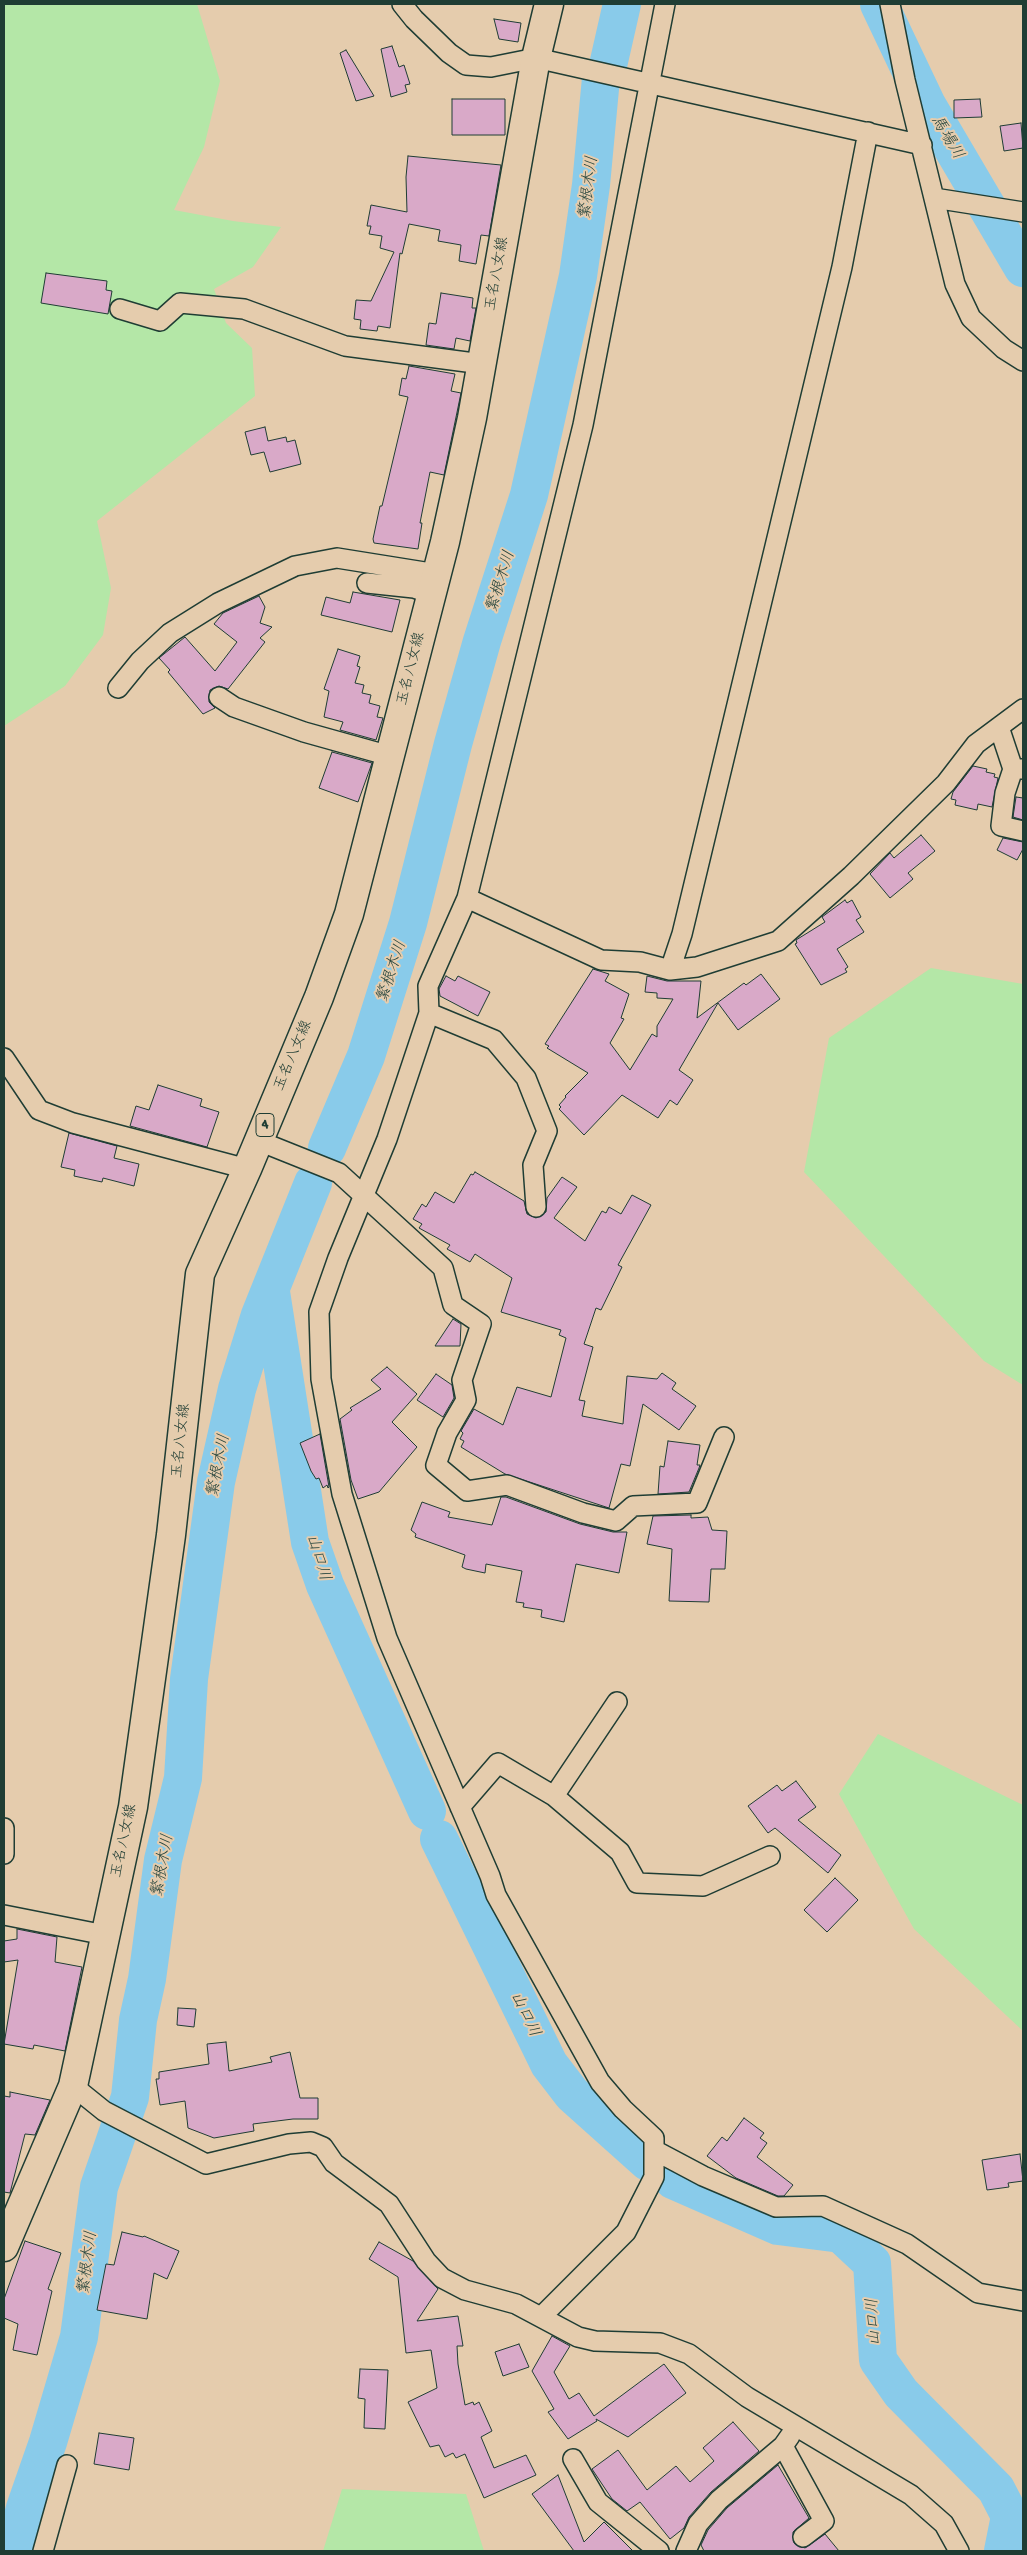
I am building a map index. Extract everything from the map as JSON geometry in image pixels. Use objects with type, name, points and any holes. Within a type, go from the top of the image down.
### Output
[{"type":"main road","name":"玉名八女線","points":[[4,2247],[73,2086],[133,1808],[171,1534],[200,1274],[247,1169],[319,997],[349,914],[434,584],[472,418],[536,58],[549,4]]},
{"type":"street","points":[[402,4],[414,19],[449,53],[466,65],[491,67],[536,58],[571,67],[650,82],[922,146]]},
{"type":"street","points":[[541,2318],[626,2232],[654,2177],[654,2138],[623,2109],[600,2082],[496,1895],[490,1876],[387,1638],[342,1494],[321,1379],[319,1312],[387,1139],[428,1013],[428,986],[467,898],[584,425],[665,4]]},
{"type":"street","points":[[890,4],[934,198],[956,284],[971,318],[1004,349],[1023,361]]},
{"type":"street","points":[[670,970],[682,934],[842,267],[868,132]]},
{"type":"street","points":[[934,198],[1021,212]]},
{"type":"street","points":[[120,309],[160,321],[180,303],[244,309],[345,346],[482,364]]},
{"type":"street","points":[[118,688],[140,661],[170,633],[218,603],[295,566],[337,558],[434,584]]},
{"type":"street","points":[[367,583],[414,588],[434,584]]},
{"type":"street","points":[[219,697],[234,707],[304,732],[390,756]]},
{"type":"street","points":[[467,898],[601,960],[640,962],[670,970],[696,968],[778,941],[851,876],[946,783],[976,744],[1023,709]]},
{"type":"street","points":[[999,727],[1018,769],[1005,793],[1001,826],[1023,831]]},
{"type":"street","points":[[428,1013],[494,1040],[526,1078],[547,1131],[533,1165],[536,1207]]},
{"type":"street","points":[[4,1058],[38,1110],[74,1123],[247,1169]]},
{"type":"street","points":[[259,1141],[338,1173],[443,1268],[453,1305],[481,1324],[462,1380],[466,1400],[448,1433],[436,1465],[467,1491],[508,1486],[583,1513],[616,1521],[633,1506],[697,1503],[724,1437]]},
{"type":"street","points":[[554,1796],[617,1702]]},
{"type":"street","points":[[460,1807],[498,1763],[554,1796],[620,1852],[637,1883],[703,1886],[770,1856]]},
{"type":"street","points":[[4,1828],[4,1854]]},
{"type":"street","points":[[4,1915],[105,1935]]},
{"type":"street","points":[[73,2086],[104,2111],[206,2164],[289,2144],[311,2142],[317,2144],[323,2148],[334,2163],[389,2204],[426,2261],[442,2278],[465,2290],[516,2304],[578,2337],[595,2341],[660,2343],[689,2354],[747,2397],[911,2495],[944,2524],[960,2551]]},
{"type":"street","points":[[654,2150],[703,2176],[776,2206],[823,2206],[907,2244],[978,2293],[1023,2301]]},
{"type":"street","points":[[686,2551],[698,2524],[719,2500],[783,2446],[796,2427]]},
{"type":"street","points":[[783,2446],[824,2521],[803,2536]]},
{"type":"street","points":[[573,2459],[598,2502],[659,2551]]},
{"type":"street","points":[[43,2551],[67,2465]]},
{"type":"green space","points":[[4,4],[197,4],[220,81],[204,147],[174,210],[233,221],[281,227],[253,267],[214,289],[226,323],[252,348],[255,396],[97,521],[111,588],[103,635],[65,686],[4,726]]},
{"type":"green space","points":[[931,968],[1023,984],[1023,1385],[984,1361],[804,1172],[829,1038]]},
{"type":"green space","points":[[878,1734],[1023,1805],[1023,2031],[914,1929],[839,1794]]},
{"type":"green space","points":[[342,2489],[466,2494],[484,2551],[323,2551]]},
{"type":"building","points":[[494,19],[521,23],[518,42],[499,39]]},
{"type":"building","points":[[392,46],[399,67],[404,65],[410,84],[405,85],[407,92],[391,97],[381,49]]},
{"type":"building","points":[[346,50],[374,96],[356,101],[340,53]]},
{"type":"building","points":[[452,99],[505,99],[505,135],[452,135]]},
{"type":"building","points":[[980,99],[982,117],[954,118],[954,100]]},
{"type":"building","points":[[1021,123],[1023,148],[1004,151],[1000,126]]},
{"type":"building","points":[[408,156],[501,165],[489,236],[481,235],[476,264],[459,261],[461,245],[438,241],[440,230],[409,224],[402,254],[400,253],[390,328],[378,326],[377,331],[360,329],[361,320],[354,319],[356,300],[371,301],[394,252],[380,248],[382,236],[369,234],[371,226],[367,226],[371,205],[407,212],[406,177]]},
{"type":"building","points":[[46,273],[107,281],[106,290],[112,291],[108,314],[41,303]]},
{"type":"building","points":[[441,293],[473,298],[472,308],[476,308],[470,341],[456,338],[454,349],[426,345],[429,323],[436,324]]},
{"type":"building","points":[[409,366],[455,374],[451,391],[461,393],[444,475],[430,472],[420,523],[422,523],[418,549],[374,543],[373,539],[408,397],[399,395],[402,378],[406,379]]},
{"type":"building","points":[[265,427],[268,441],[286,437],[287,442],[295,440],[301,464],[270,472],[264,452],[251,455],[245,432]]},
{"type":"building","points":[[353,592],[400,600],[392,632],[321,615],[326,597],[350,603]]},
{"type":"building","points":[[259,596],[265,607],[260,623],[272,627],[260,638],[265,642],[228,689],[219,686],[210,690],[209,702],[215,708],[203,714],[168,672],[170,670],[159,658],[185,637],[215,671],[237,642],[214,624],[223,613]]},
{"type":"building","points":[[338,649],[360,656],[357,666],[360,667],[355,683],[364,685],[362,693],[371,695],[369,703],[380,706],[377,717],[383,718],[376,740],[340,730],[343,722],[324,717],[329,691],[324,689]]},
{"type":"building","points":[[332,752],[372,763],[358,802],[319,788]]},
{"type":"building","points":[[973,766],[987,769],[986,772],[995,774],[994,777],[998,778],[992,807],[978,804],[977,810],[955,805],[956,800],[951,799],[953,792]]},
{"type":"building","points":[[1016,797],[1023,798],[1023,820],[1013,817]]},
{"type":"building","points":[[921,835],[935,851],[908,873],[913,879],[890,898],[870,874],[890,853],[894,858]]},
{"type":"building","points":[[1003,838],[1023,842],[1023,849],[1017,860],[997,850]]},
{"type":"building","points":[[845,900],[847,903],[852,900],[861,917],[856,920],[864,932],[837,949],[848,967],[845,969],[847,972],[821,985],[795,944],[797,943],[796,940],[825,922],[822,917]]},
{"type":"building","points":[[593,969],[609,974],[605,981],[629,994],[621,1018],[624,1019],[610,1043],[630,1070],[652,1034],[657,1037],[657,1026],[673,999],[657,998],[657,993],[645,992],[647,976],[667,981],[701,981],[697,1018],[744,983],[746,985],[761,974],[780,999],[738,1030],[718,1003],[679,1070],[693,1080],[677,1105],[670,1100],[658,1118],[622,1095],[584,1135],[559,1109],[561,1107],[559,1105],[565,1096],[588,1073],[547,1048],[549,1046],[545,1044]]},
{"type":"building","points":[[446,976],[455,981],[458,976],[490,992],[478,1016],[440,996],[439,989]]},
{"type":"building","points":[[158,1085],[202,1099],[200,1106],[219,1112],[207,1147],[130,1126],[136,1106],[149,1110]]},
{"type":"building","points":[[69,1133],[117,1146],[114,1158],[139,1164],[134,1186],[103,1178],[102,1182],[74,1176],[75,1170],[61,1167]]},
{"type":"building","points":[[475,1172],[524,1201],[527,1214],[536,1218],[546,1212],[547,1198],[562,1177],[577,1187],[554,1218],[585,1241],[602,1211],[606,1213],[609,1207],[621,1214],[632,1195],[651,1205],[618,1265],[622,1267],[601,1310],[596,1308],[584,1344],[593,1347],[579,1400],[585,1401],[582,1416],[623,1424],[627,1376],[657,1379],[662,1373],[676,1383],[672,1389],[696,1406],[679,1430],[643,1404],[630,1466],[621,1464],[609,1508],[505,1474],[461,1447],[464,1441],[460,1439],[463,1433],[461,1431],[474,1409],[503,1425],[517,1387],[551,1397],[566,1338],[559,1335],[561,1330],[501,1312],[512,1278],[475,1254],[470,1262],[447,1249],[450,1245],[419,1228],[422,1224],[413,1219],[422,1204],[426,1207],[435,1192],[454,1203],[471,1174],[473,1175]]},
{"type":"building","points":[[453,1319],[461,1324],[460,1346],[435,1346]]},
{"type":"building","points":[[387,1367],[417,1394],[392,1422],[417,1447],[379,1492],[358,1499],[351,1480],[340,1419],[352,1410],[350,1408],[381,1389],[371,1380]]},
{"type":"building","points":[[436,1374],[452,1385],[454,1398],[443,1417],[417,1400]]},
{"type":"building","points":[[320,1434],[328,1488],[327,1485],[323,1488],[319,1478],[316,1479],[311,1471],[300,1443]]},
{"type":"building","points":[[668,1441],[700,1445],[697,1465],[700,1465],[689,1492],[658,1494],[660,1466],[664,1467]]},
{"type":"building","points":[[501,1497],[506,1497],[580,1524],[613,1532],[627,1532],[619,1573],[576,1564],[564,1622],[541,1617],[542,1610],[523,1607],[524,1603],[516,1602],[522,1571],[486,1564],[485,1573],[466,1569],[462,1567],[465,1555],[415,1537],[416,1534],[411,1530],[422,1502],[450,1512],[448,1517],[492,1525]]},
{"type":"building","points":[[691,1515],[691,1518],[708,1517],[712,1530],[727,1531],[725,1569],[711,1569],[709,1602],[669,1601],[672,1549],[647,1544],[653,1516]]},
{"type":"building","points":[[796,1781],[816,1807],[798,1820],[841,1855],[828,1873],[775,1828],[768,1833],[748,1806],[777,1785],[782,1791]]},
{"type":"building","points":[[835,1878],[858,1900],[827,1932],[804,1910]]},
{"type":"building","points":[[17,1929],[57,1937],[55,1962],[82,1967],[65,2051],[34,2045],[33,2049],[4,2044],[18,1960],[4,1962],[4,1941],[17,1939]]},
{"type":"building","points":[[178,2008],[196,2009],[194,2027],[177,2025]]},
{"type":"building","points":[[226,2042],[229,2071],[272,2062],[270,2057],[290,2052],[300,2098],[318,2098],[318,2119],[293,2119],[253,2124],[254,2131],[214,2138],[188,2128],[185,2101],[160,2105],[156,2079],[159,2079],[159,2072],[209,2064],[207,2044]]},
{"type":"building","points":[[10,2092],[50,2100],[35,2135],[25,2134],[10,2193],[4,2192],[4,2096],[10,2097]]},
{"type":"building","points":[[744,2118],[764,2133],[760,2138],[767,2143],[757,2157],[793,2185],[784,2196],[778,2196],[736,2178],[707,2156],[722,2137],[727,2141]]},
{"type":"building","points":[[1020,2154],[1023,2181],[1008,2183],[1009,2187],[987,2190],[982,2160]]},
{"type":"building","points":[[122,2232],[144,2236],[179,2251],[167,2279],[154,2273],[147,2319],[97,2310],[106,2264],[114,2265]]},
{"type":"building","points":[[25,2241],[61,2253],[48,2289],[52,2291],[37,2355],[13,2350],[18,2324],[4,2318],[4,2299]]},
{"type":"building","points":[[379,2242],[413,2261],[438,2289],[417,2321],[458,2316],[463,2346],[457,2346],[458,2364],[465,2405],[473,2402],[474,2405],[479,2402],[492,2431],[481,2437],[494,2468],[526,2455],[536,2475],[484,2498],[465,2454],[456,2458],[453,2453],[445,2457],[439,2445],[430,2447],[408,2402],[437,2388],[431,2350],[406,2353],[398,2277],[369,2259]]},
{"type":"building","points":[[552,2336],[570,2346],[554,2372],[569,2399],[579,2393],[594,2416],[664,2364],[686,2393],[628,2437],[596,2419],[597,2421],[568,2439],[548,2412],[554,2409],[532,2371]]},
{"type":"building","points":[[519,2344],[529,2367],[503,2376],[495,2352]]},
{"type":"building","points":[[360,2369],[388,2370],[385,2429],[364,2428],[365,2399],[358,2398]]},
{"type":"building","points":[[733,2422],[759,2451],[711,2492],[689,2517],[684,2528],[670,2539],[640,2502],[627,2511],[612,2499],[592,2469],[618,2450],[647,2490],[676,2466],[690,2482],[714,2461],[703,2448]]},
{"type":"building","points":[[99,2433],[134,2438],[129,2470],[94,2464]]},
{"type":"building","points":[[778,2465],[809,2518],[793,2532],[794,2543],[805,2548],[825,2534],[839,2551],[704,2551],[701,2545],[708,2530],[727,2508]]},
{"type":"building","points":[[558,2475],[584,2542],[604,2522],[633,2551],[574,2551],[532,2494]]},
{"type":"waterway","name":"繁根木川","points":[[327,1148],[366,1056],[408,923],[453,744],[482,641],[529,495],[578,276],[591,185],[601,78],[607,70],[622,4]]},
{"type":"waterway","name":"馬場川","points":[[879,4],[927,105],[1023,268]]},
{"type":"waterway","name":"繁根木川","points":[[14,2551],[25,2508],[48,2442],[79,2337],[99,2187],[130,2097],[138,2020],[147,1979],[163,1860],[183,1778],[189,1679],[216,1482],[237,1389],[260,1315],[313,1183]]},
{"type":"waterway","name":"山口川","points":[[271,1292],[310,1542],[325,1585],[427,1811]]},
{"type":"waterway","name":"山口川","points":[[439,1839],[549,2064],[572,2094],[648,2162]]},
{"type":"waterway","name":"山口川","points":[[673,2180],[778,2226],[841,2234],[872,2263],[878,2360],[901,2393],[996,2489],[1010,2516],[1003,2551]]}]
